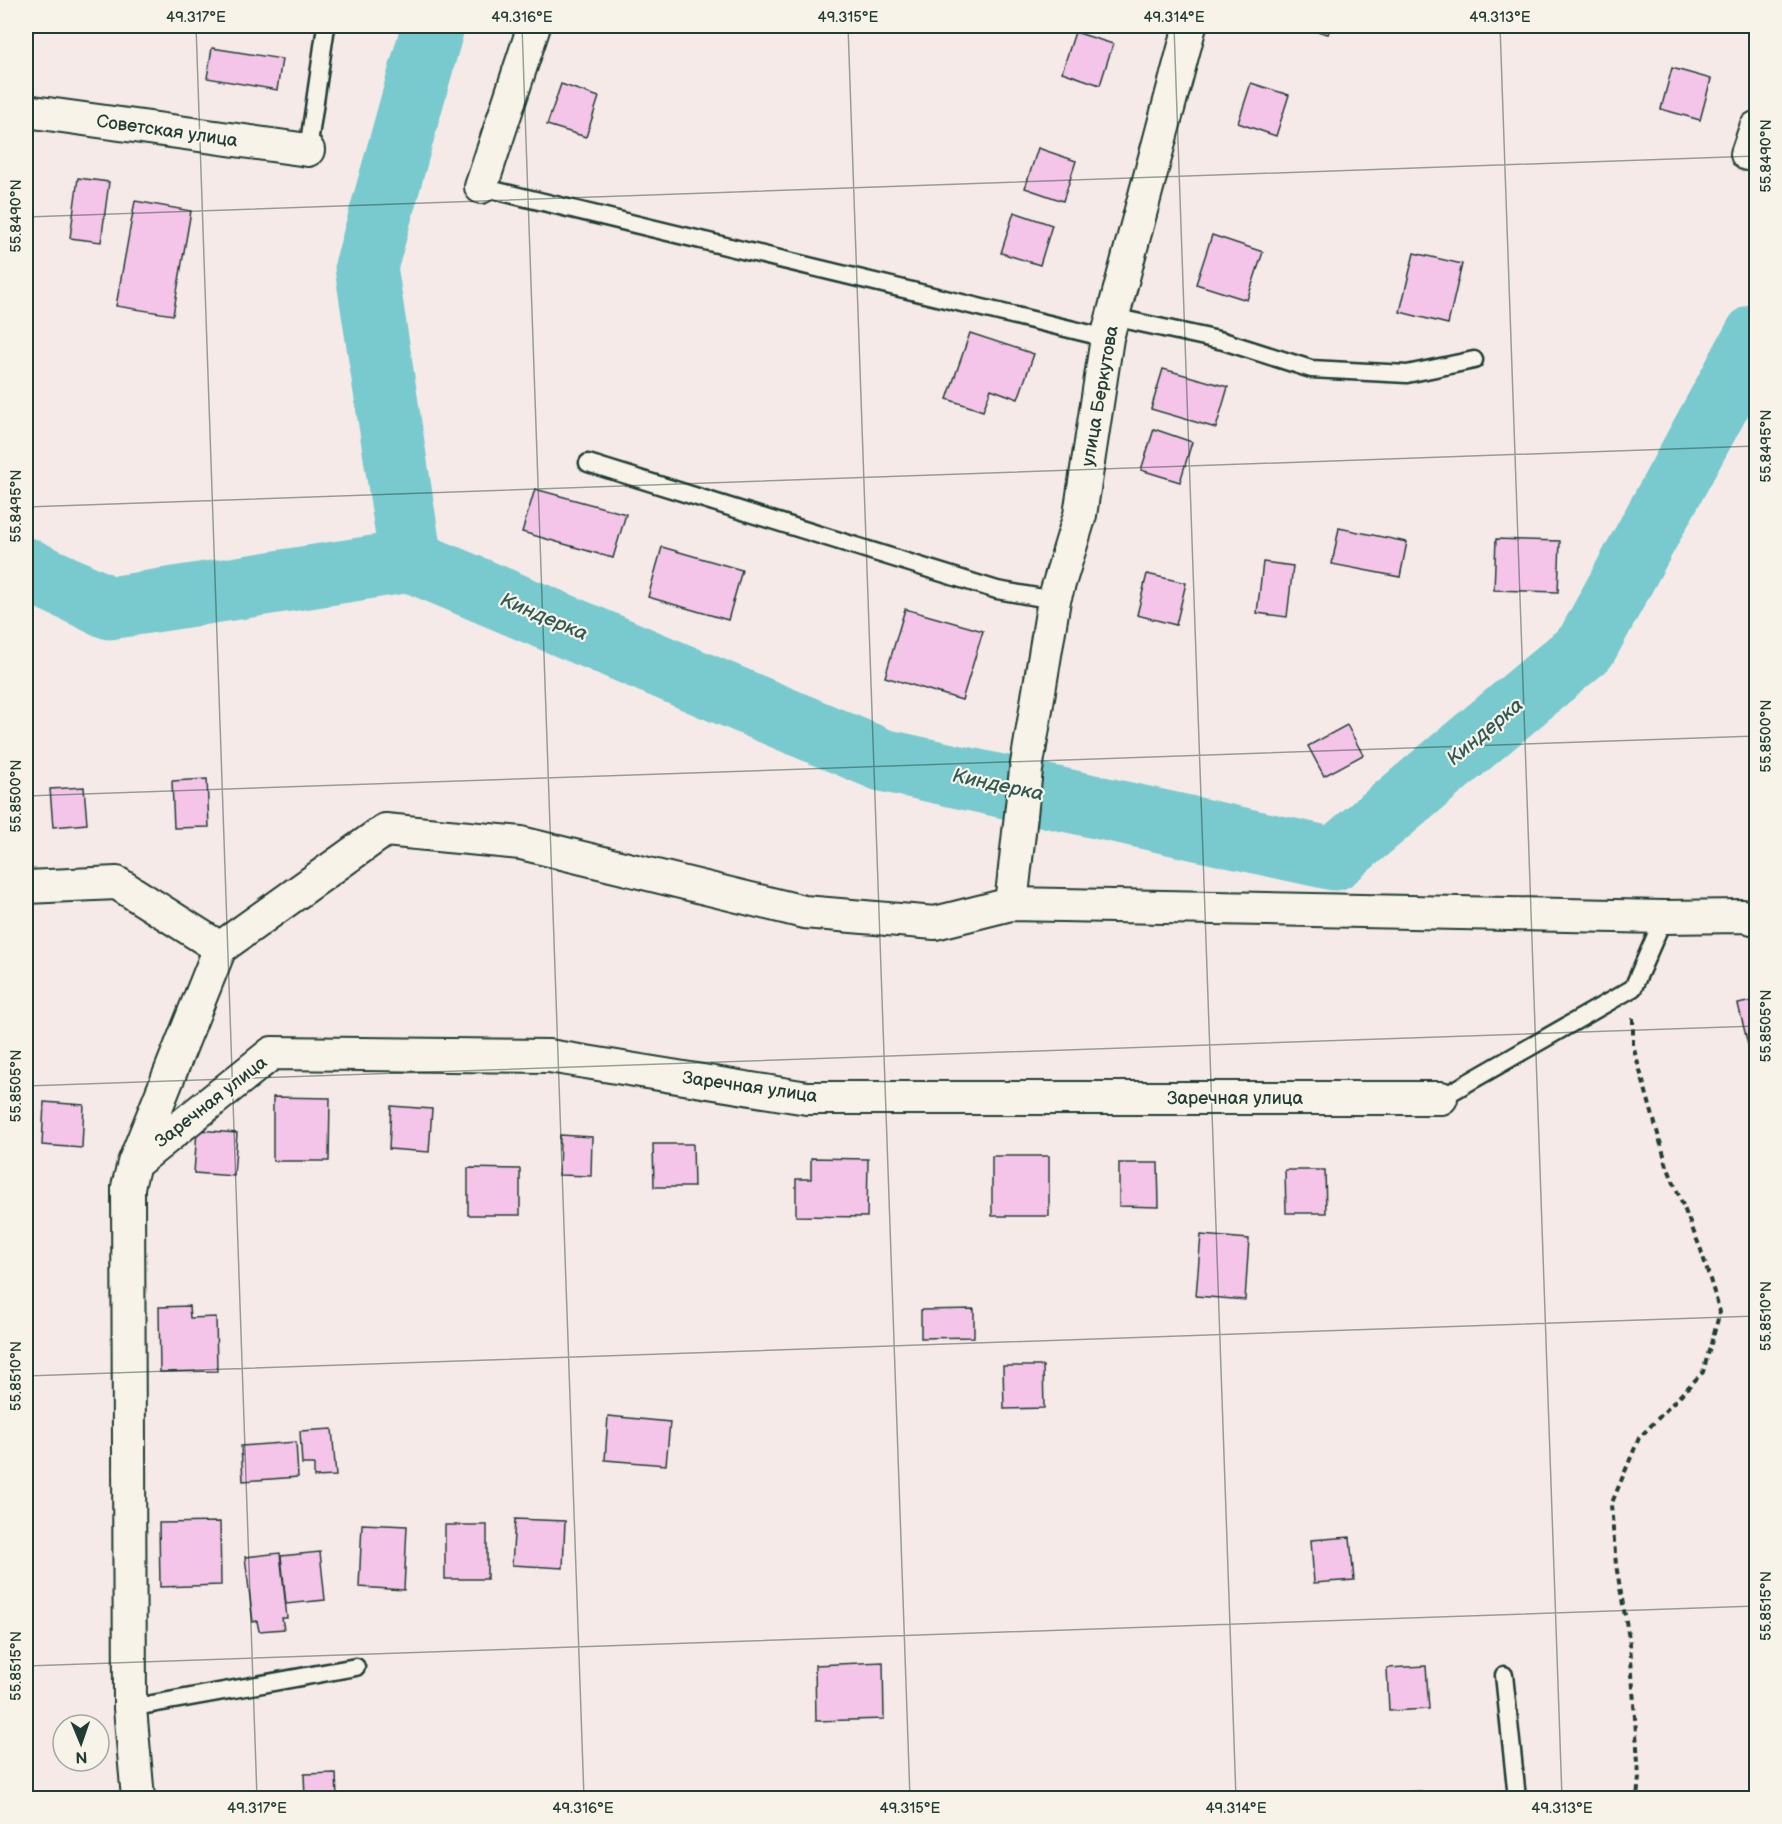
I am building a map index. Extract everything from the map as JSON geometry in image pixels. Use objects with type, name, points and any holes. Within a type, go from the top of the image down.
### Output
[{"type":"street","points":[[481,187],[534,26]]},
{"type":"street","name":"улица Беркутова","points":[[1011,904],[1026,770],[1053,600],[1080,516],[1110,328],[1190,26]]},
{"type":"street","name":"Советская улица","points":[[26,111],[308,150]]},
{"type":"street","points":[[138,1798],[130,1708],[128,1187],[134,1163],[220,948],[385,830],[521,843],[804,912],[935,924],[1011,904],[1664,917],[1743,916],[1756,919]]},
{"type":"street","points":[[26,887],[117,883],[220,948]]},
{"type":"street","name":"Заречная улица","points":[[134,1163],[272,1053],[549,1056],[807,1098],[1441,1098]]},
{"type":"lane","points":[[308,150],[326,26]]},
{"type":"lane","points":[[481,187],[1110,328],[1222,341],[1311,369],[1407,374],[1474,360]]},
{"type":"lane","points":[[588,463],[997,590],[1053,600]]},
{"type":"lane","points":[[1441,1098],[1633,988],[1664,917]]},
{"type":"lane","points":[[130,1708],[356,1667]]},
{"type":"lane","points":[[1504,1675],[1517,1798]]},
{"type":"path","points":[[1633,988],[1633,1046],[1667,1166],[1701,1250],[1720,1312],[1703,1372],[1638,1438],[1611,1505],[1616,1565],[1630,1644],[1639,1777],[1637,1798]]},
{"type":"building","points":[[1299,26],[1331,26],[1328,34]]},
{"type":"building","points":[[1075,32],[1113,44],[1100,85],[1062,72]]},
{"type":"building","points":[[212,48],[282,59],[277,90],[207,78]]},
{"type":"building","points":[[1672,68],[1711,79],[1700,120],[1661,109]]},
{"type":"building","points":[[1251,83],[1289,95],[1276,136],[1238,123]]},
{"type":"building","points":[[561,84],[599,97],[586,137],[547,125]]},
{"type":"building","points":[[1038,148],[1076,161],[1063,201],[1025,188]]},
{"type":"building","points":[[78,178],[109,182],[101,242],[70,238]]},
{"type":"building","points":[[135,201],[191,211],[173,315],[116,306]]},
{"type":"building","points":[[1014,212],[1052,225],[1040,265],[1001,253]]},
{"type":"building","points":[[1212,235],[1263,252],[1247,300],[1196,284]]},
{"type":"building","points":[[1414,253],[1462,264],[1448,324],[1400,312]]},
{"type":"building","points":[[970,333],[1034,354],[1018,399],[991,389],[983,411],[947,399]]},
{"type":"building","points":[[1163,369],[1228,387],[1216,428],[1151,409]]},
{"type":"building","points":[[1154,429],[1192,442],[1180,482],[1141,470]]},
{"type":"building","points":[[535,489],[626,514],[613,558],[522,532]]},
{"type":"building","points":[[1339,528],[1407,542],[1400,577],[1332,564]]},
{"type":"building","points":[[1496,539],[1560,541],[1558,592],[1494,590]]},
{"type":"building","points":[[662,547],[742,570],[728,620],[648,597]]},
{"type":"building","points":[[1263,562],[1293,566],[1287,617],[1257,613]]},
{"type":"building","points":[[1147,574],[1186,583],[1176,625],[1137,615]]},
{"type":"building","points":[[905,609],[983,631],[962,700],[885,677]]},
{"type":"building","points":[[1347,725],[1363,755],[1324,776],[1308,746]]},
{"type":"building","points":[[207,779],[209,827],[174,828],[172,781]]},
{"type":"building","points":[[84,787],[87,824],[53,827],[50,789]]},
{"type":"building","points":[[1756,1000],[1756,1077],[1738,1004]]},
{"type":"building","points":[[273,1097],[330,1098],[329,1161],[273,1161]]},
{"type":"building","points":[[44,1102],[84,1105],[82,1148],[42,1145]]},
{"type":"building","points":[[391,1106],[432,1109],[429,1152],[389,1149]]},
{"type":"building","points":[[197,1130],[237,1133],[234,1176],[194,1173]]},
{"type":"building","points":[[560,1135],[592,1137],[591,1176],[559,1175]]},
{"type":"building","points":[[653,1144],[693,1144],[694,1187],[654,1187]]},
{"type":"building","points":[[992,1156],[1049,1156],[1049,1216],[992,1216]]},
{"type":"building","points":[[811,1158],[868,1159],[867,1217],[796,1216],[796,1179],[811,1179]]},
{"type":"building","points":[[1119,1163],[1158,1163],[1159,1207],[1119,1206]]},
{"type":"building","points":[[468,1168],[520,1169],[520,1215],[468,1215]]},
{"type":"building","points":[[1285,1170],[1325,1170],[1326,1213],[1286,1213]]},
{"type":"building","points":[[1201,1235],[1249,1239],[1245,1300],[1196,1296]]},
{"type":"building","points":[[189,1306],[190,1318],[216,1317],[217,1371],[160,1372],[159,1307]]},
{"type":"building","points":[[974,1309],[974,1337],[921,1338],[921,1310]]},
{"type":"building","points":[[1003,1366],[1043,1366],[1044,1408],[1004,1409]]},
{"type":"building","points":[[608,1416],[670,1422],[666,1465],[605,1460]]},
{"type":"building","points":[[332,1429],[336,1476],[314,1477],[314,1464],[302,1464],[300,1431]]},
{"type":"building","points":[[296,1442],[298,1477],[243,1481],[241,1446]]},
{"type":"building","points":[[515,1519],[565,1521],[563,1568],[512,1565]]},
{"type":"building","points":[[220,1522],[221,1585],[160,1587],[159,1523]]},
{"type":"building","points":[[362,1524],[407,1526],[404,1590],[359,1587]]},
{"type":"building","points":[[445,1525],[487,1525],[487,1579],[445,1579]]},
{"type":"building","points":[[1350,1537],[1354,1580],[1314,1583],[1311,1540]]},
{"type":"building","points":[[320,1552],[325,1600],[286,1604],[281,1556]]},
{"type":"building","points":[[280,1553],[287,1618],[282,1618],[284,1629],[259,1631],[257,1621],[253,1622],[245,1557]]},
{"type":"building","points":[[26,1640],[30,1734],[26,1734]]},
{"type":"building","points":[[883,1662],[884,1719],[816,1721],[815,1665]]},
{"type":"building","points":[[1426,1666],[1429,1709],[1389,1711],[1387,1668]]},
{"type":"building","points":[[336,1773],[337,1798],[305,1798],[304,1774]]},
{"type":"building","points":[[1421,1791],[1421,1798],[1381,1798],[1381,1793]]},
{"type":"waterway","points":[[411,561],[366,267],[433,26]]},
{"type":"waterway","name":"Киндерка","points":[[26,569],[110,608],[411,561],[882,760],[1334,859],[1586,647],[1756,335]]}]
